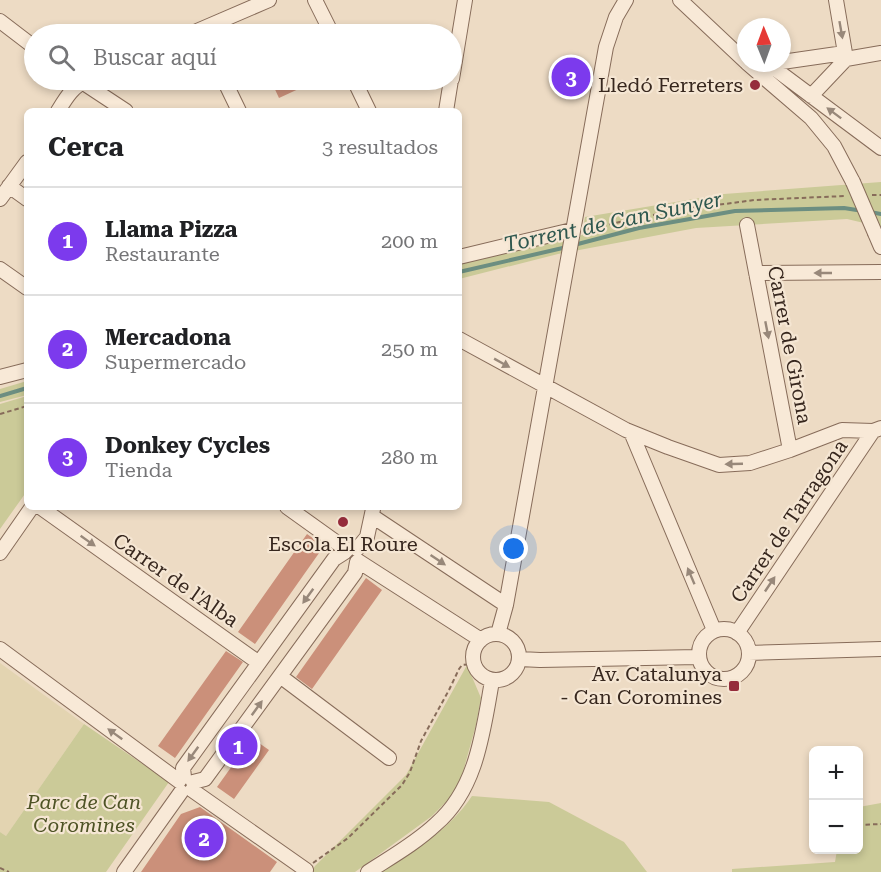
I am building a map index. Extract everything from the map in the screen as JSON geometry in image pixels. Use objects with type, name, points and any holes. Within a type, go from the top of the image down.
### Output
[{"type":"street","points":[[217,24],[269,0]]},
{"type":"street","points":[[315,0],[327,24]]},
{"type":"street","points":[[461,24],[465,0]]},
{"type":"street","points":[[498,634],[506,605],[606,47],[616,17],[626,0]]},
{"type":"street","points":[[681,0],[737,41]]},
{"type":"street","points":[[681,0],[737,53]]},
{"type":"street","points":[[812,96],[845,56],[836,0]]},
{"type":"street","points":[[0,21],[24,39]]},
{"type":"street","points":[[791,61],[881,53]]},
{"type":"street","points":[[758,72],[811,118],[834,146],[851,189],[881,247]]},
{"type":"street","points":[[784,72],[881,148]]},
{"type":"street","points":[[60,108],[71,90]]},
{"type":"street","points":[[96,90],[122,108]]},
{"type":"street","points":[[229,90],[238,108]]},
{"type":"street","points":[[359,90],[368,108]]},
{"type":"street","points":[[446,108],[449,90]]},
{"type":"street","points":[[0,199],[24,166]]},
{"type":"street","points":[[9,186],[24,197]]},
{"type":"street","name":"Carrer de Girona","points":[[747,225],[790,450],[842,430],[877,430]]},
{"type":"street","points":[[462,256],[572,233]]},
{"type":"street","points":[[0,269],[24,286]]},
{"type":"street","points":[[756,273],[881,272]]},
{"type":"street","points":[[462,341],[631,432],[719,465],[750,464],[790,450]]},
{"type":"street","points":[[0,377],[24,371]]},
{"type":"street","name":"Carrer de Tarragona","points":[[737,633],[877,430]]},
{"type":"street","points":[[631,432],[714,630]]},
{"type":"street","points":[[0,553],[30,510]]},
{"type":"street","name":"Carrer de l'Alba","points":[[44,510],[259,663]]},
{"type":"street","points":[[291,510],[353,555],[481,640]]},
{"type":"street","points":[[186,784],[183,768],[334,559],[353,555],[367,537],[372,511],[506,605]]},
{"type":"street","points":[[124,872],[186,784],[205,779],[355,573],[353,555]]},
{"type":"street","points":[[723,628],[737,633],[744,638],[747,644],[749,653],[745,668],[731,679],[724,680],[709,675],[703,669],[698,657],[702,640],[714,630],[723,628]]},
{"type":"street","points":[[498,634],[510,638],[516,645],[520,659],[511,676],[503,680],[492,681],[477,671],[473,664],[473,653],[476,645],[484,637],[498,634]]},
{"type":"street","points":[[749,653],[881,649]]},
{"type":"street","points":[[0,650],[306,870]]},
{"type":"street","points":[[520,659],[698,657]]},
{"type":"street","points":[[280,676],[389,758]]},
{"type":"street","points":[[368,872],[437,824],[448,813],[463,791],[470,778],[479,746],[492,681]]},
{"type":"path","points":[[572,233],[686,208],[851,189]]},
{"type":"path","points":[[869,195],[881,195]]},
{"type":"path","points":[[0,414],[24,407]]},
{"type":"path","points":[[306,870],[318,858],[348,838],[402,784],[410,772],[421,741],[459,669],[462,665],[473,664]]},
{"type":"path","points":[[863,825],[881,824]]},
{"type":"path","points":[[0,868],[9,872]]},
{"type":"shaded area","points":[[0,663],[84,724],[6,836],[0,832]]},
{"type":"green space","points":[[881,182],[881,227],[847,219],[696,228],[558,254],[462,278],[462,263],[582,235],[585,217],[724,194]]},
{"type":"green space","points":[[24,382],[24,396],[0,402],[0,389]]},
{"type":"green space","points":[[24,397],[24,495],[0,529],[0,404]]},
{"type":"green space","points":[[467,665],[481,698],[458,790],[432,816],[355,872],[311,872],[406,775]]},
{"type":"green space","name":"Parc de Can Coromines","points":[[84,724],[169,782],[106,872],[0,872],[0,832],[6,836]]},
{"type":"green space","points":[[472,796],[549,802],[624,842],[647,872],[381,872],[442,829]]},
{"type":"green space","points":[[881,803],[881,872],[732,872],[732,869],[835,862],[836,854],[863,854],[863,806]]},
{"type":"building","points":[[275,90],[296,90],[279,98]]},
{"type":"building","points":[[307,534],[324,546],[255,644],[238,632]]},
{"type":"building","points":[[366,578],[382,590],[312,689],[296,677]]},
{"type":"building","points":[[226,651],[243,662],[175,758],[158,746]]},
{"type":"building","points":[[252,738],[269,750],[234,799],[217,787]]},
{"type":"building","points":[[200,807],[277,862],[270,872],[141,872],[181,814]]},
{"type":"waterway","name":"Torrent de Can Sunyer","points":[[574,245],[639,228],[735,211],[844,208],[863,211]]},
{"type":"waterway","name":"Torrent de Can Sunyer","points":[[870,212],[881,214]]},
{"type":"waterway","name":"Torrent de Can Sunyer","points":[[462,271],[567,247]]},
{"type":"waterway","name":"Torrent de Can Sunyer","points":[[0,396],[24,389]]},
{"type":"place","name":"Donkey Cycles","points":[[571,77]]},
{"type":"place","name":"Lledó Ferreters","points":[[755,85]]},
{"type":"place","name":"Escola El Roure","points":[[343,522]]},
{"type":"place","name":"Av. Catalunya - Can Coromines","points":[[734,686]]},
{"type":"place","name":"Llama Pizza","points":[[238,746]]},
{"type":"place","name":"Mercadona","points":[[204,838]]}]
